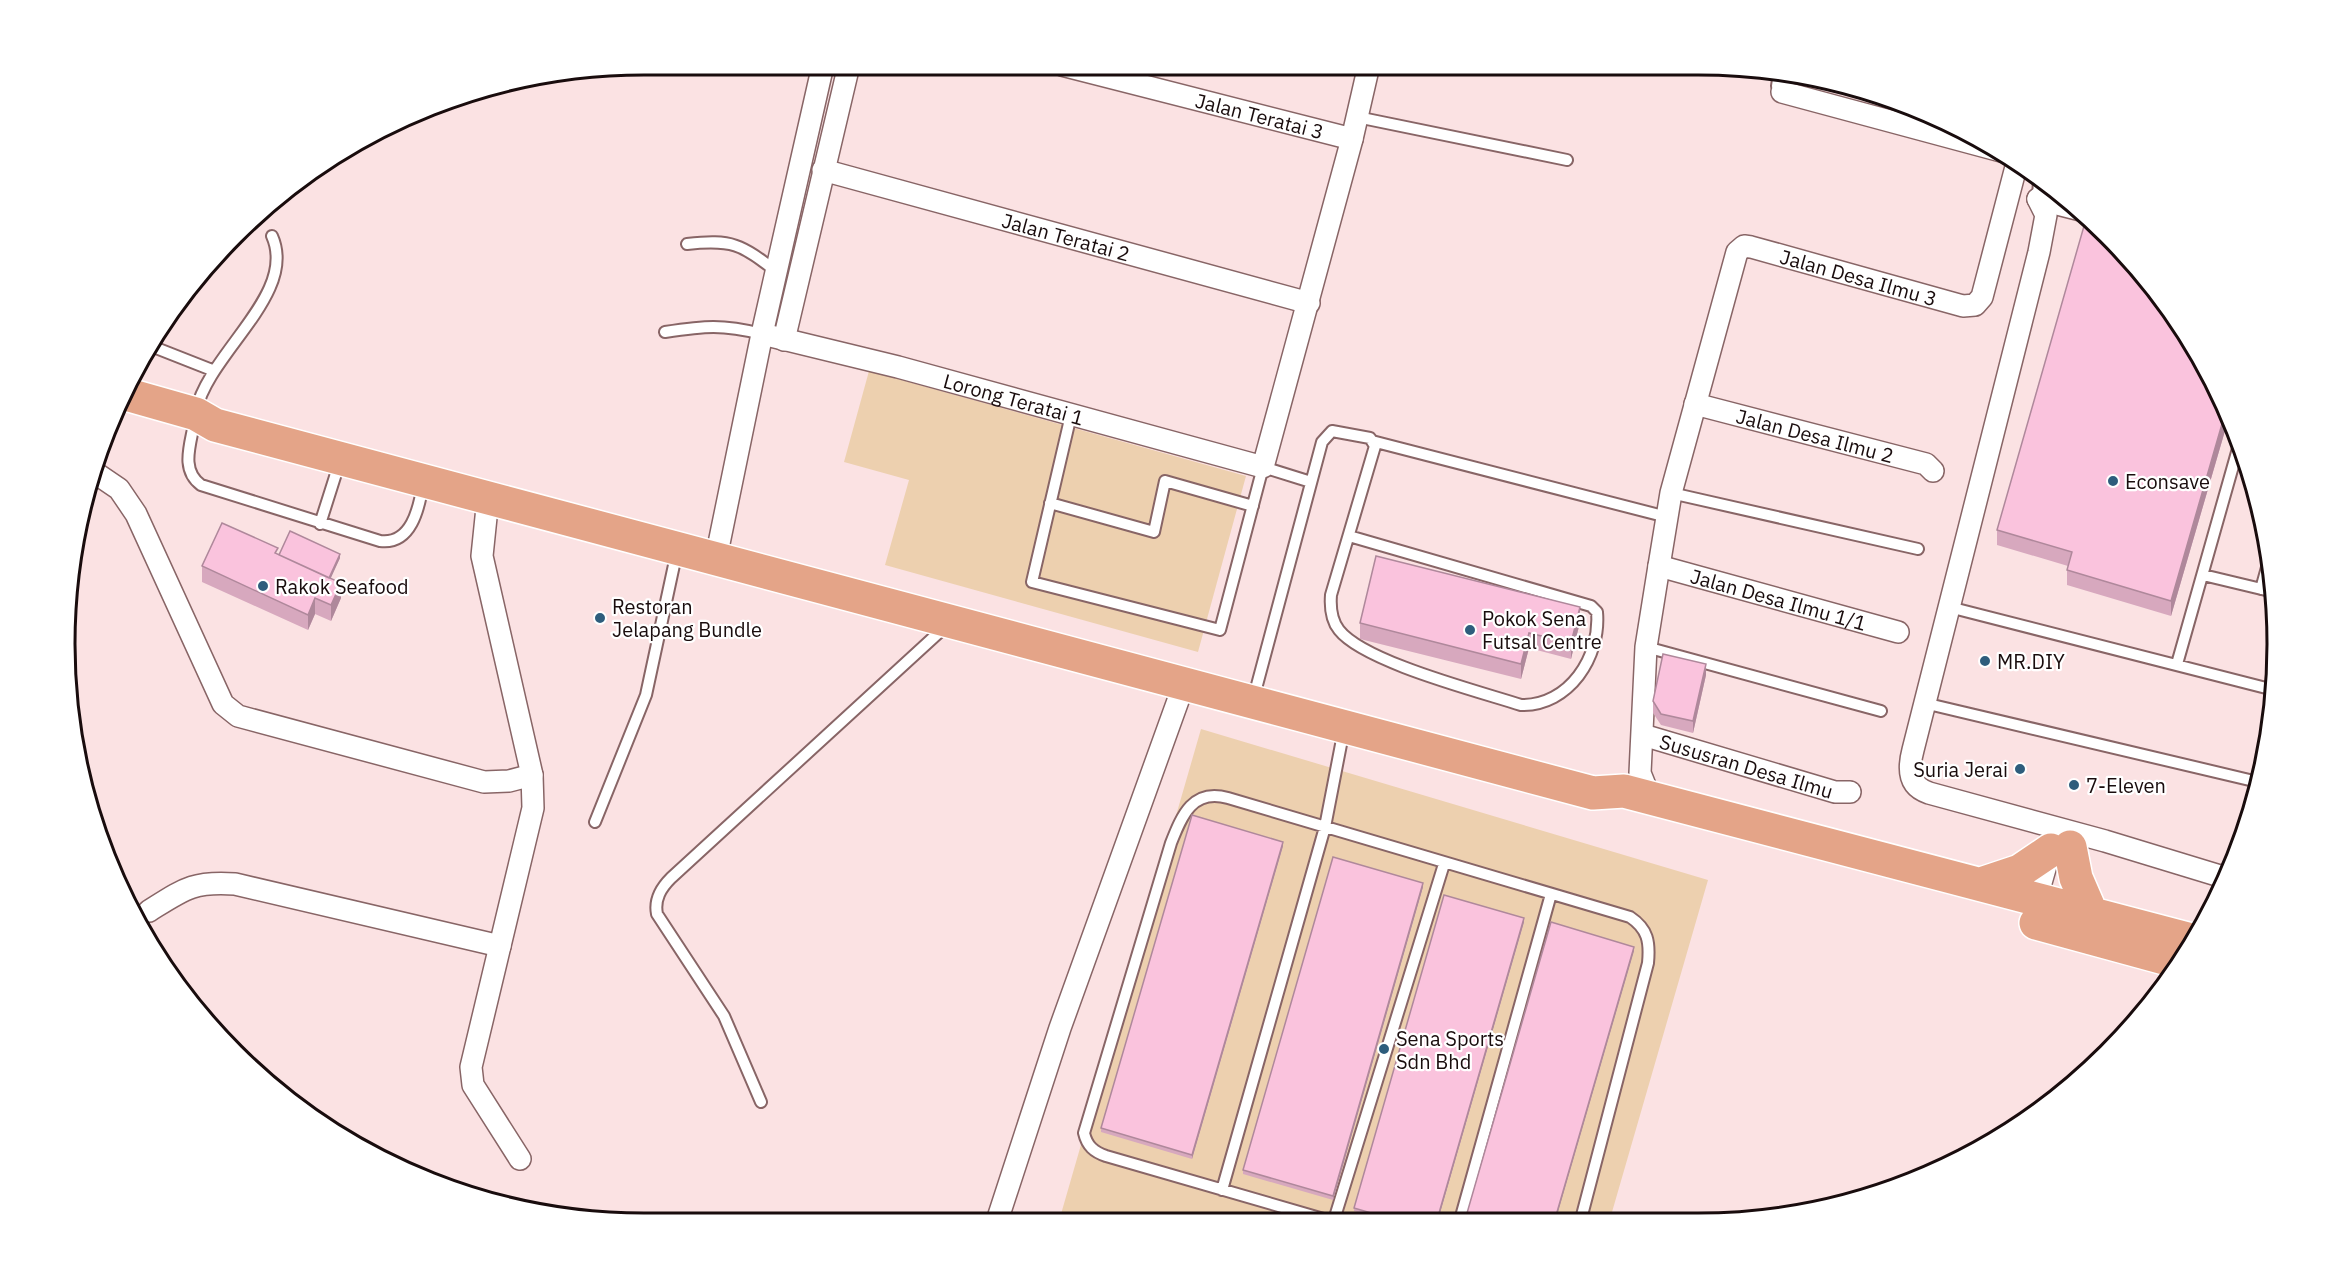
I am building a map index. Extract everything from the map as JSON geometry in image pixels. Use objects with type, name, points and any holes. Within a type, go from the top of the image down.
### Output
[{"type":"highway","points":[[132,396],[201,423]]},
{"type":"highway","points":[[125,411],[201,423],[341,458],[1344,726],[1627,789],[1981,884],[2040,912],[2171,959]]},
{"type":"highway","points":[[1627,789],[1612,808],[2040,912],[2092,915],[2185,938]]},
{"type":"highway","points":[[1981,884],[2020,871],[2070,845],[2076,878],[2092,915]]},
{"type":"street","points":[[716,558],[762,334],[821,75]]},
{"type":"street","points":[[784,340],[847,75]]},
{"type":"street","name":"Jalan Teratai 3","points":[[1101,75],[1352,139]]},
{"type":"street","points":[[1263,467],[1309,303],[1367,75]]},
{"type":"street","points":[[1780,82],[1959,139]]},
{"type":"street","name":"Jalan Teratai 2","points":[[823,170],[1309,303]]},
{"type":"street","name":"Jalan Desa Ilmu 3","points":[[1695,404],[1735,257],[1744,246],[1963,306],[1977,303],[1982,297],[2015,172]]},
{"type":"street","points":[[2038,189],[2046,216],[2041,243],[1908,767],[1917,786],[1929,793],[2033,821],[2070,845]]},
{"type":"street","name":"Lorong Teratai 1","points":[[762,334],[898,367],[1263,467]]},
{"type":"street","points":[[1627,789],[1643,735],[1646,647],[1671,493],[1695,404]]},
{"type":"street","name":"Jalan Desa Ilmu 2","points":[[1695,404],[1926,464],[1933,471]]},
{"type":"street","points":[[100,476],[119,489],[136,514],[223,704],[238,716],[484,782],[509,781],[532,775]]},
{"type":"street","points":[[488,498],[482,556],[532,775],[533,808],[471,1067],[473,1085],[520,1159]]},
{"type":"street","name":"Jalan Desa Ilmu 1/1","points":[[1659,566],[1898,632]]},
{"type":"street","points":[[1000,1213],[1060,1028],[1184,684]]},
{"type":"street","name":"Sususran Desa Ilmu","points":[[1643,735],[1835,792],[1850,792]]},
{"type":"street","points":[[2033,821],[2070,845],[2218,876]]},
{"type":"street","points":[[2040,912],[2070,845]]},
{"type":"street","points":[[149,911],[187,887],[207,882],[235,884],[500,946]]},
{"type":"lane","points":[[1357,117],[1567,160]]},
{"type":"lane","points":[[272,236],[278,255],[270,292],[212,370],[201,423],[188,455],[189,470],[201,485],[380,542],[393,542],[405,534],[419,509],[424,480]]},
{"type":"lane","points":[[687,244],[716,241],[735,244],[752,252],[777,272]]},
{"type":"lane","points":[[665,332],[713,325],[730,326],[762,334]]},
{"type":"lane","points":[[158,349],[212,370]]},
{"type":"lane","points":[[1071,415],[1032,582],[1220,630],[1263,467],[1311,482]]},
{"type":"lane","points":[[1253,702],[1322,442],[1329,432],[1336,430],[1667,517]]},
{"type":"lane","points":[[1349,536],[1591,606],[1598,612],[1598,623],[1586,669],[1581,676],[1552,698],[1540,703],[1521,705],[1360,649],[1338,629],[1330,606],[1349,536],[1374,452],[1372,441]]},
{"type":"lane","points":[[2178,664],[2236,457]]},
{"type":"lane","points":[[320,524],[341,458]]},
{"type":"lane","points":[[1050,503],[1154,532],[1165,481],[1253,506]]},
{"type":"lane","points":[[1671,493],[1918,549]]},
{"type":"lane","points":[[595,822],[646,695],[678,548]]},
{"type":"lane","points":[[2203,575],[2264,590]]},
{"type":"lane","points":[[2261,589],[2263,581]]},
{"type":"lane","points":[[1949,607],[2265,688]]},
{"type":"lane","points":[[760,1102],[724,1016],[657,914],[656,902],[660,892],[671,878],[951,621]]},
{"type":"lane","points":[[1646,647],[1881,711]]},
{"type":"lane","points":[[1924,703],[2250,780]]},
{"type":"lane","points":[[1222,1190],[1325,827],[1344,726]]},
{"type":"lane","points":[[1302,1213],[1098,1153],[1086,1142],[1084,1133],[1171,843],[1180,821],[1191,806],[1201,798],[1214,794],[1444,864],[1630,917],[1642,925],[1650,946],[1648,963],[1583,1213]]},
{"type":"lane","points":[[1336,1213],[1444,864]]},
{"type":"lane","points":[[1462,1213],[1551,894]]},
{"type":"shaded area","points":[[869,371],[1246,476],[1198,652],[885,565],[909,480],[844,462]]},
{"type":"shaded area","name":"Sena Sports Sdn Bhd","points":[[1201,729],[1708,880],[1612,1213],[1061,1213]]},
{"type":"building","name":"Econsave","points":[[2084,226],[2126,269],[2171,328],[2191,360],[2222,423],[2171,601],[2067,570],[2072,552],[1997,530]]},
{"type":"building","name":"Rakok Seafood","points":[[222,523],[278,548],[275,553],[341,583],[331,605],[315,598],[308,615],[202,566]]},
{"type":"building","name":"Rakok Seafood","points":[[290,531],[340,554],[329,578],[279,555]]},
{"type":"building","name":"Pokok Sena Futsal Centre","points":[[1376,556],[1580,607],[1571,643],[1529,633],[1521,664],[1360,623]]},
{"type":"building","points":[[1663,654],[1706,664],[1693,721],[1661,714],[1653,701]]},
{"type":"building","points":[[1192,815],[1283,842],[1192,1155],[1101,1128]]},
{"type":"building","points":[[1333,857],[1423,883],[1333,1196],[1243,1170]]},
{"type":"building","points":[[1444,895],[1524,918],[1439,1213],[1371,1213],[1354,1208]]},
{"type":"building","points":[[1551,922],[1634,947],[1557,1213],[1467,1213]]},
{"type":"place","name":"Econsave","points":[[2113,481]]},
{"type":"place","name":"Rakok Seafood","points":[[263,586]]},
{"type":"place","name":"Restoran Jelapang Bundle","points":[[600,618]]},
{"type":"place","name":"Pokok Sena Futsal Centre","points":[[1470,630]]},
{"type":"place","name":"MR.DIY","points":[[1985,661]]},
{"type":"place","name":"Suria Jerai","points":[[2020,769]]},
{"type":"place","name":"7-Eleven","points":[[2074,785]]},
{"type":"place","name":"Sena Sports Sdn Bhd","points":[[1384,1049]]}]
